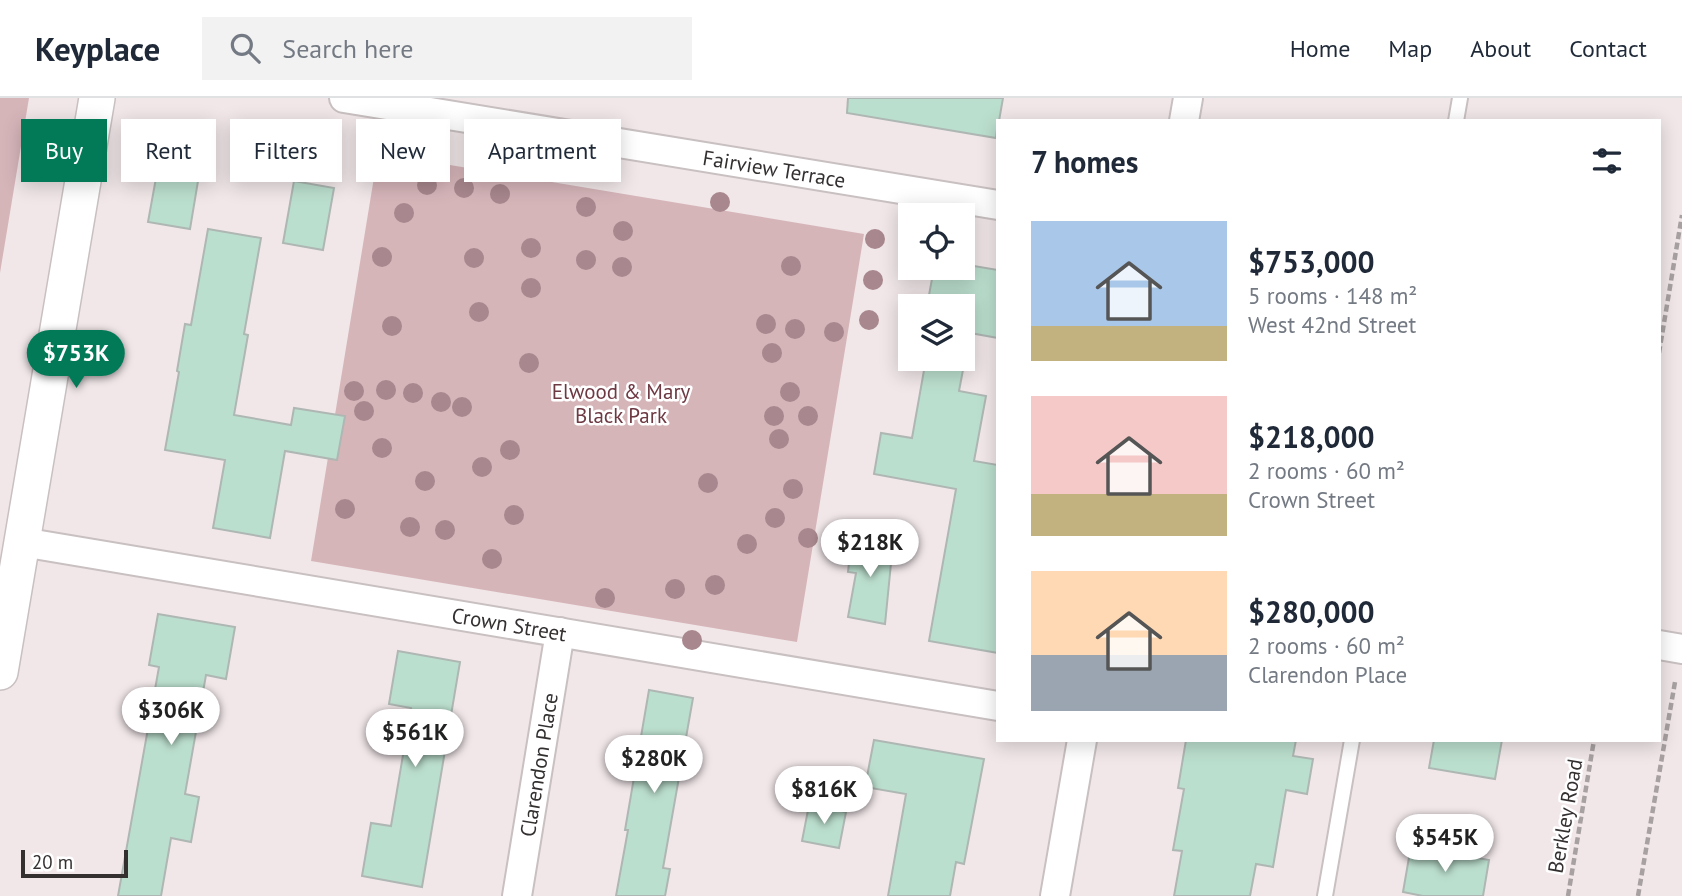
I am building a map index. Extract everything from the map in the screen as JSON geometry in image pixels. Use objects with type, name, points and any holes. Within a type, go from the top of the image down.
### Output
[{"type":"street","points":[[0,672],[97,98]]},
{"type":"street","name":"Fairview Terrace","points":[[344,98],[996,205]]},
{"type":"street","points":[[1185,119],[1188,98]]},
{"type":"street","name":"Crown Street","points":[[22,542],[996,706]]},
{"type":"street","name":"Clarendon Place","points":[[517,896],[561,632]]},
{"type":"street","points":[[1661,645],[1682,649]]},
{"type":"street","points":[[1055,896],[1082,742]]},
{"type":"lane","points":[[1456,119],[1460,98]]},
{"type":"lane","points":[[1325,896],[1352,742]]},
{"type":"path","points":[[1661,341],[1682,215]]},
{"type":"path","points":[[1639,896],[1675,682]]},
{"type":"path","name":"Berkley Road","points":[[1568,896],[1594,742]]},
{"type":"green space","points":[[0,98],[29,98],[26,119],[21,119],[21,146],[0,273]]},
{"type":"green space","name":"Elwood & Mary Black Park","points":[[450,165],[464,167],[464,182],[552,182],[864,234],[797,642],[311,561],[373,182],[450,182]]},
{"type":"building","points":[[848,98],[1003,98],[999,119],[996,119],[996,138],[847,113]]},
{"type":"building","points":[[155,182],[198,182],[190,229],[148,222]]},
{"type":"building","points":[[294,182],[334,188],[323,250],[283,243]]},
{"type":"building","points":[[208,229],[261,238],[244,334],[248,335],[234,415],[291,425],[294,408],[345,416],[337,460],[285,451],[270,538],[213,528],[225,460],[165,450],[185,324],[191,325]]},
{"type":"building","points":[[975,266],[996,270],[996,338],[975,334],[975,294],[929,294],[932,280],[975,280]]},
{"type":"building","points":[[924,371],[963,371],[959,391],[986,396],[974,461],[996,465],[996,653],[929,641],[956,489],[874,474],[881,433],[912,438]]},
{"type":"building","points":[[852,536],[893,543],[885,624],[848,617],[856,573],[848,572]]},
{"type":"building","points":[[158,614],[235,627],[226,679],[206,675],[185,794],[199,797],[191,842],[171,838],[161,896],[118,896],[159,667],[149,665]]},
{"type":"building","points":[[398,651],[460,662],[422,887],[362,876],[371,823],[391,826],[411,708],[389,704]]},
{"type":"building","points":[[649,690],[693,698],[663,868],[670,869],[665,896],[616,896],[628,830],[625,830]]},
{"type":"building","points":[[874,740],[984,759],[964,864],[956,862],[950,896],[888,896],[906,794],[865,787]]},
{"type":"building","points":[[1186,742],[1296,742],[1293,756],[1313,759],[1307,794],[1286,790],[1273,867],[1256,864],[1250,896],[1174,896],[1182,851],[1173,850],[1184,789],[1178,788]]},
{"type":"building","points":[[1434,742],[1502,742],[1495,779],[1429,768]]},
{"type":"building","points":[[809,805],[846,812],[839,848],[802,841]]},
{"type":"building","points":[[1411,846],[1489,860],[1483,896],[1423,896],[1403,892]]}]
